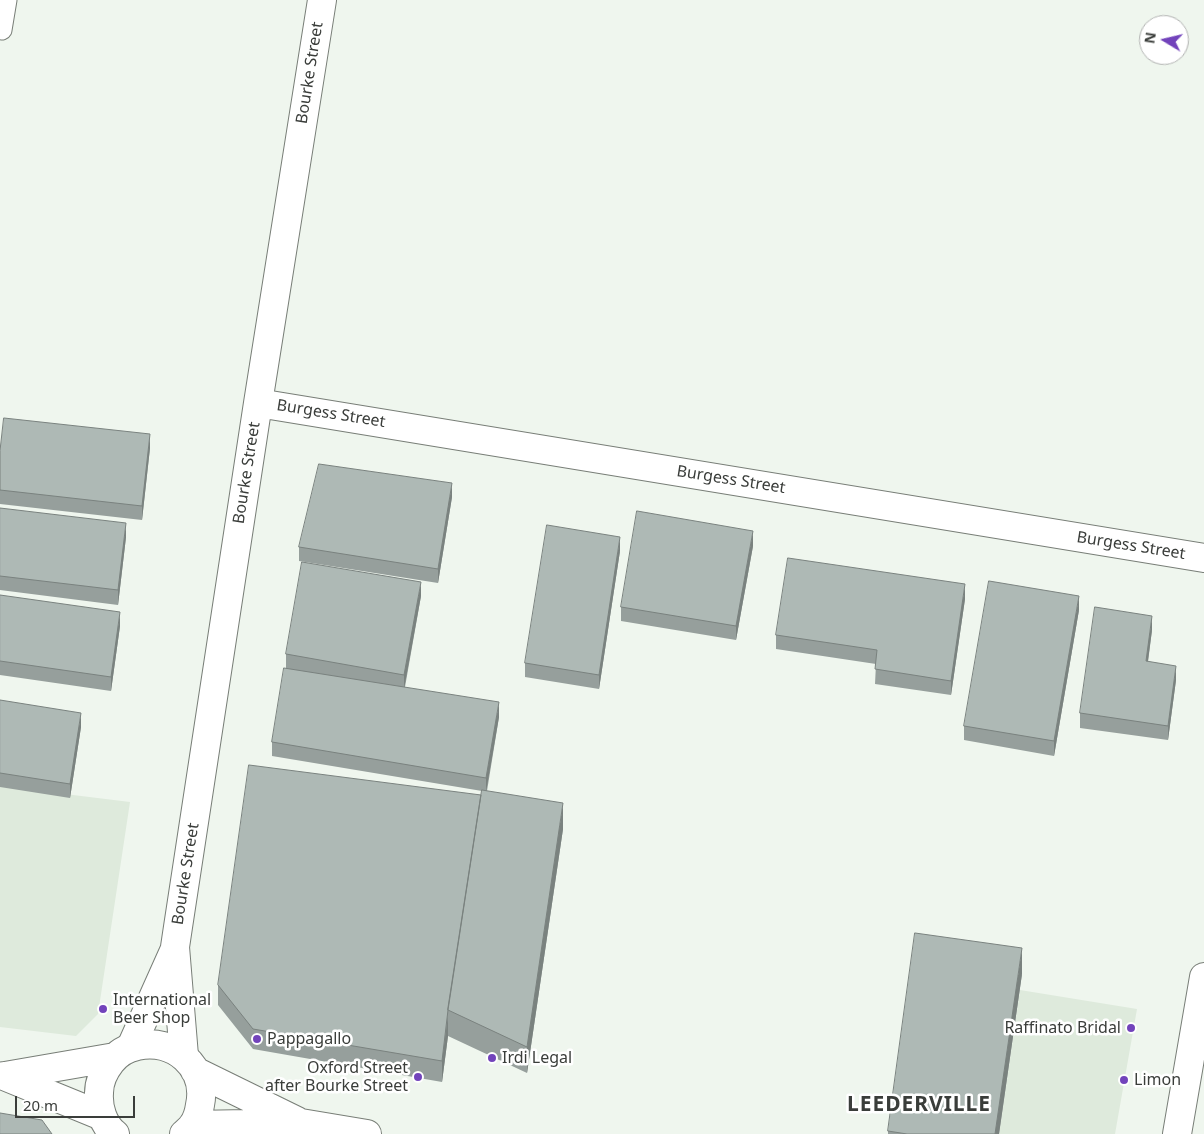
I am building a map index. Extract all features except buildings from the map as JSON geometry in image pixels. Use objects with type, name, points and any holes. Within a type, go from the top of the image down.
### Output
[{"type":"street","name":"Bourke Street","points":[[188,1130],[199,1113],[202,1098],[200,1084],[190,1064],[175,947],[322,0]]},
{"type":"street","name":"Burgess Street","points":[[258,403],[1204,558]]},
{"type":"street","name":"Bourke Street","points":[[110,1129],[98,1100],[99,1084],[105,1069],[123,1052],[175,947]]},
{"type":"street","points":[[1177,1134],[1204,977]]},
{"type":"street","points":[[2,1076],[123,1052],[145,1044],[159,1044],[172,1049],[190,1064],[301,1123]]},
{"type":"street","points":[[2,1076],[110,1129]]},
{"type":"street","points":[[188,1130],[301,1123],[367,1134]]},
{"type":"lane","points":[[0,29],[2,30],[7,0]]},
{"type":"shaded area","points":[[0,786],[130,802],[98,1014],[76,1036],[0,1027]]},
{"type":"shaded area","points":[[1020,990],[1137,1009],[1115,1134],[999,1134]]},
{"type":"place","name":"International Beer Shop","points":[[103,1009]]},
{"type":"place","name":"Raffinato Bridal","points":[[1131,1028]]},
{"type":"place","name":"Pappagallo","points":[[257,1039]]},
{"type":"place","name":"Irdi Legal","points":[[492,1058]]},
{"type":"place","name":"Oxford Street after Bourke Street","points":[[418,1077]]},
{"type":"place","name":"Limon","points":[[1124,1080]]},
{"type":"district","name":"LEEDERVILLE","points":[[919,1105]]}]
